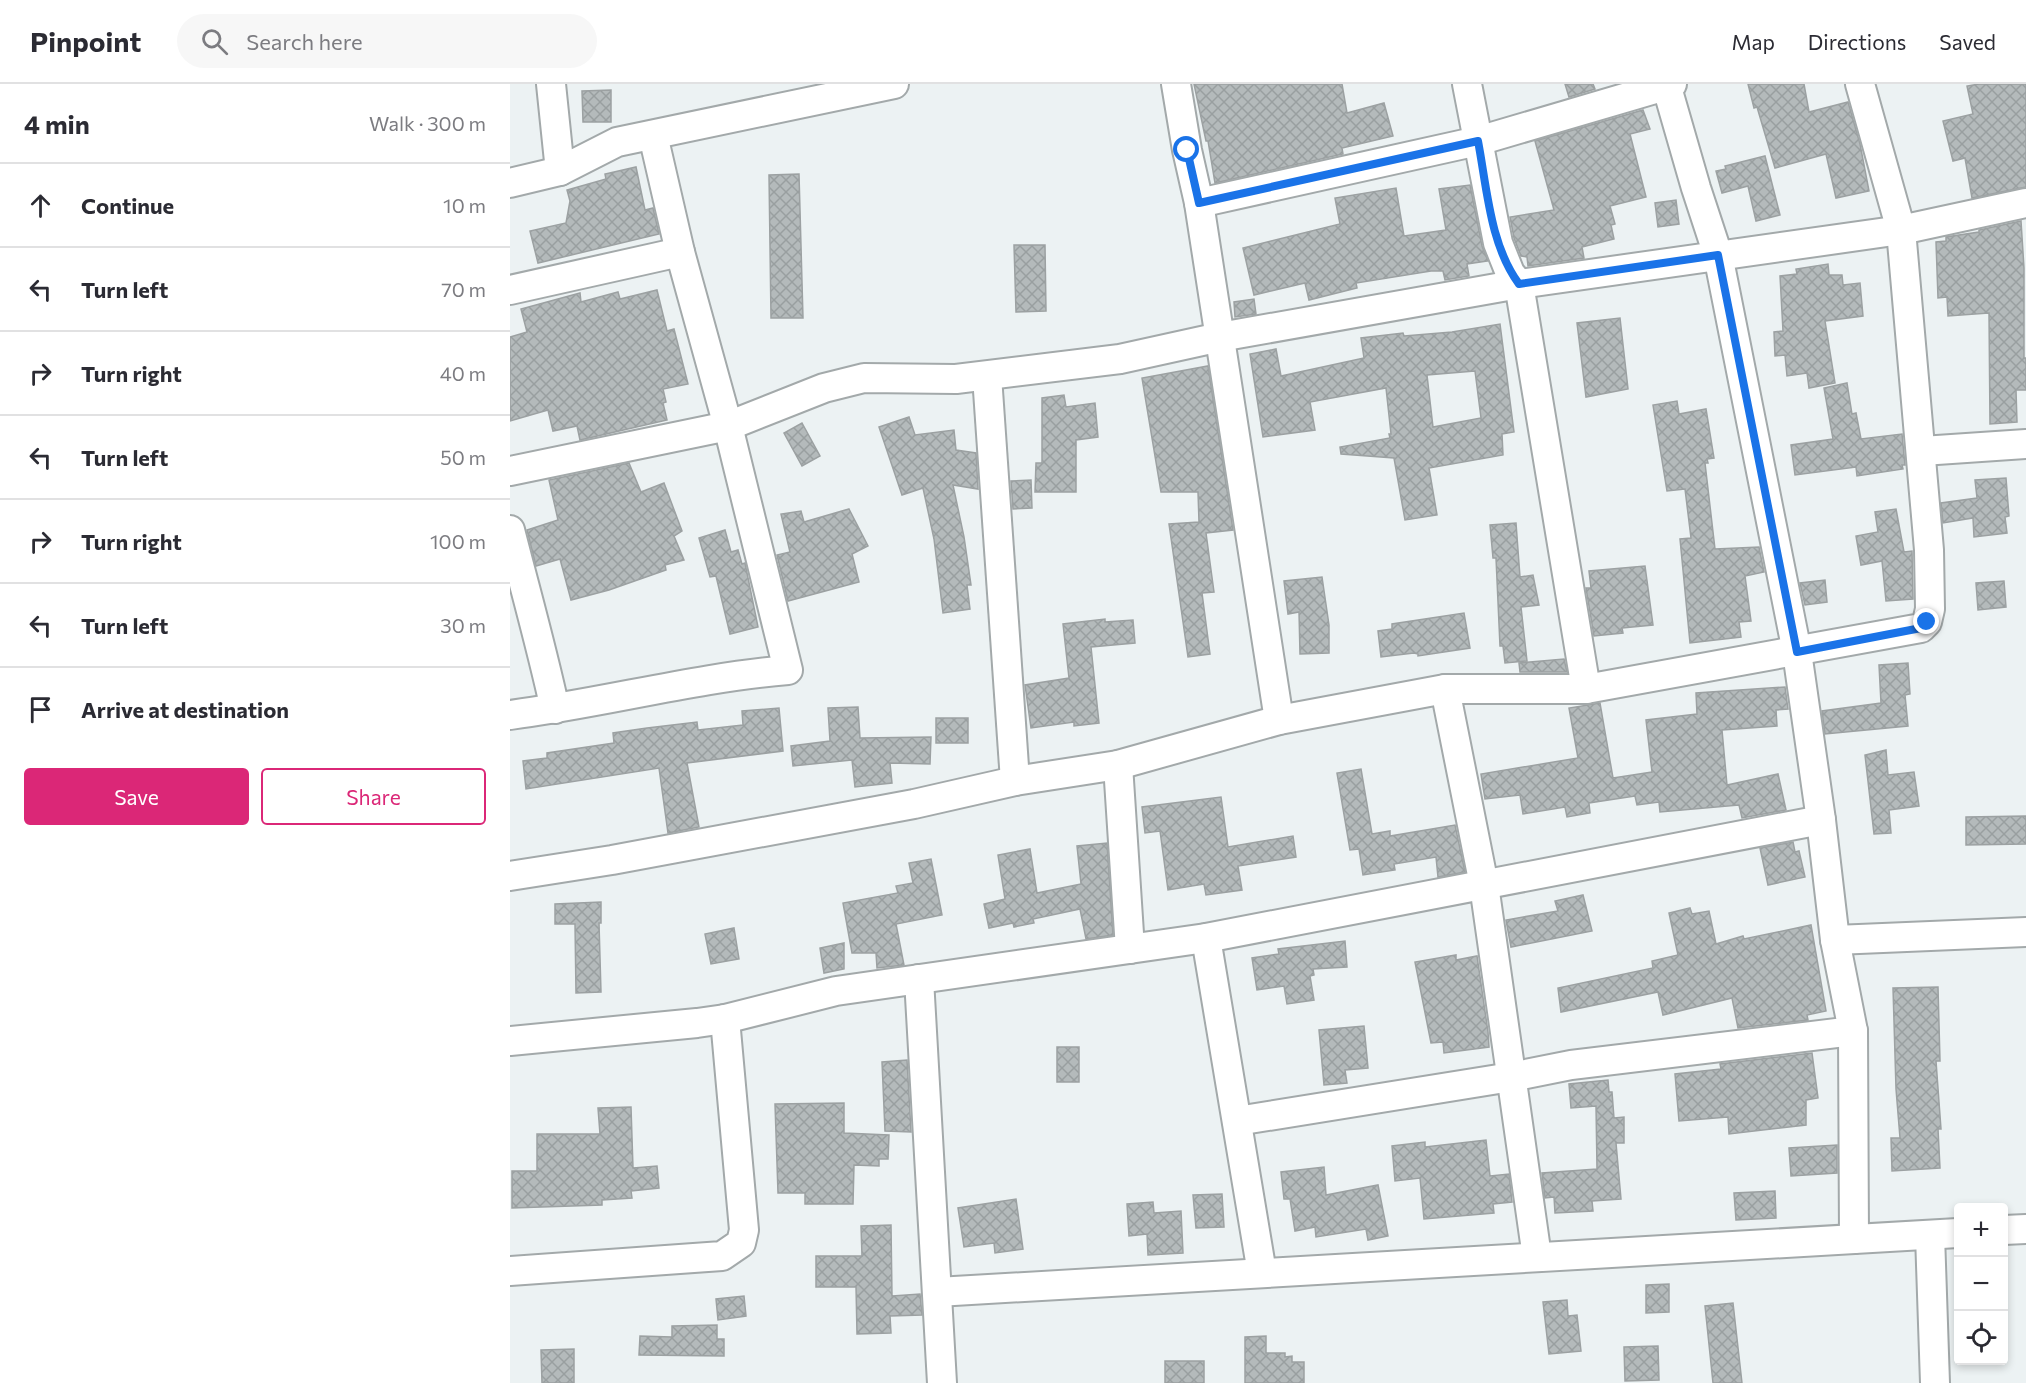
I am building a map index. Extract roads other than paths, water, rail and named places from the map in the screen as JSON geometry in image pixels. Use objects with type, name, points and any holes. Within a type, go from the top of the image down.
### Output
[{"type":"street","points":[[551,84],[560,171]]},
{"type":"street","points":[[510,183],[560,171],[617,142],[894,84]]},
{"type":"street","points":[[1176,84],[1199,203],[1279,720]]},
{"type":"street","points":[[1467,84],[1498,243],[1510,273],[1519,284],[1586,689]]},
{"type":"street","points":[[510,876],[612,860],[914,804],[1015,781],[1118,765],[1279,720],[1445,689],[1586,689],[1921,628],[1927,622],[1930,609],[1929,550],[1901,230],[1860,84]]},
{"type":"street","points":[[1199,203],[1478,141],[1668,85],[1696,188],[1718,255],[1797,652],[1821,820],[1835,940],[1853,1031],[1854,1239]]},
{"type":"street","points":[[510,715],[555,709],[747,673],[788,670],[728,426],[680,252],[653,135]]},
{"type":"street","points":[[510,471],[728,426],[824,388],[864,378],[956,379],[1120,359],[1220,337],[1519,284],[1901,230],[2026,203]]},
{"type":"street","points":[[510,290],[680,252]]},
{"type":"street","points":[[987,376],[1015,781]]},
{"type":"street","points":[[1922,450],[2026,444]]},
{"type":"street","points":[[510,530],[555,709]]},
{"type":"street","points":[[1445,689],[1484,885],[1537,1257]]},
{"type":"street","points":[[1118,765],[1130,949]]},
{"type":"street","points":[[510,1041],[725,1019],[836,991],[1206,938],[1821,820]]},
{"type":"street","points":[[1835,940],[2026,932]]},
{"type":"street","points":[[1206,938],[1262,1273]]},
{"type":"street","points":[[919,979],[942,1383]]},
{"type":"street","points":[[510,1271],[722,1256],[741,1243],[744,1230],[725,1019]]},
{"type":"street","points":[[1237,1121],[1511,1077],[1571,1065],[1853,1031]]},
{"type":"street","points":[[2008,1230],[2026,1229]]},
{"type":"street","points":[[937,1292],[1954,1233]]},
{"type":"street","points":[[1930,1234],[1935,1383]]}]
